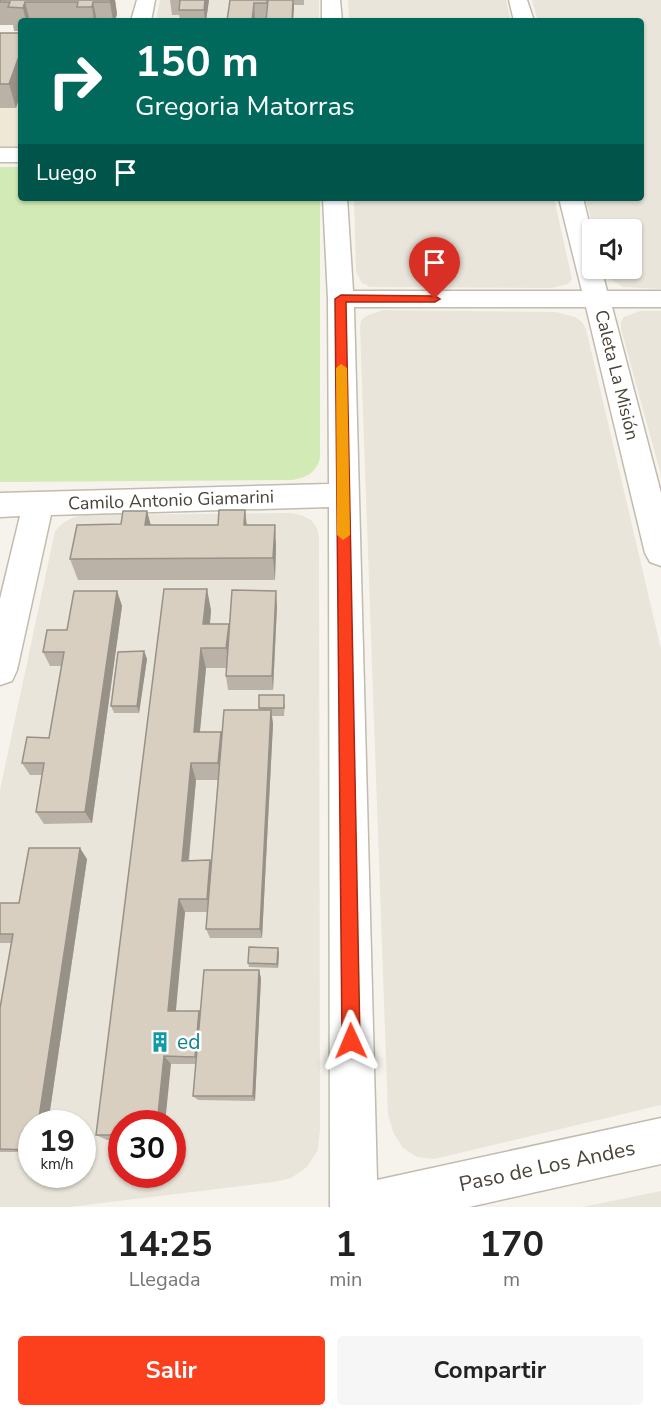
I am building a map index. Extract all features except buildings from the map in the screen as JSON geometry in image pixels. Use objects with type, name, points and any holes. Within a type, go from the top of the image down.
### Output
[{"type":"street","points":[[142,18],[146,0]]},
{"type":"street","points":[[331,0],[332,18]]},
{"type":"street","points":[[518,0],[523,18]]},
{"type":"street","points":[[0,155],[18,155]]},
{"type":"street","points":[[335,201],[341,299],[354,1207]]},
{"type":"street","name":"Caleta La Misión","points":[[572,201],[661,553]]},
{"type":"street","points":[[341,299],[661,299]]},
{"type":"street","name":"Camilo Antonio Giamarini","points":[[0,505],[343,495]]},
{"type":"street","points":[[0,670],[38,505]]},
{"type":"street","name":"Paso de Los Andes","points":[[363,1207],[661,1141]]},
{"type":"shaded area","points":[[160,0],[319,0],[319,18],[157,18]]},
{"type":"shaded area","points":[[348,0],[506,0],[510,18],[349,18]]},
{"type":"shaded area","points":[[532,0],[661,0],[661,289],[623,287],[610,279],[642,279],[642,219],[591,219],[586,201],[644,201],[644,18],[537,18]]},
{"type":"shaded area","points":[[18,47],[18,149],[0,149],[0,48]]},
{"type":"shaded area","points":[[354,201],[555,201],[572,279],[568,284],[552,288],[370,287],[362,283],[356,272]]},
{"type":"shaded area","points":[[383,310],[556,312],[575,317],[582,322],[586,329],[661,649],[661,1105],[434,1159],[417,1157],[403,1148],[393,1132],[388,1114],[360,328],[361,321],[366,316]]},
{"type":"shaded area","points":[[640,311],[661,311],[661,475],[621,329],[624,317]]},
{"type":"shaded area","points":[[290,513],[311,520],[317,528],[319,537],[320,1129],[318,1150],[307,1167],[291,1178],[69,1207],[0,1207],[0,790],[55,531],[74,517]]},
{"type":"shaded area","points":[[661,1191],[661,1207],[582,1207]]},
{"type":"green space","points":[[0,167],[18,167],[18,201],[320,201],[320,458],[313,471],[302,478],[292,480],[0,482]]},
{"type":"slow traffic","points":[[341,368],[343,535]]},
{"type":"place","name":"ed","points":[[160,1042]]},
{"type":"route","points":[[351,1041],[341,299],[435,299]]}]
